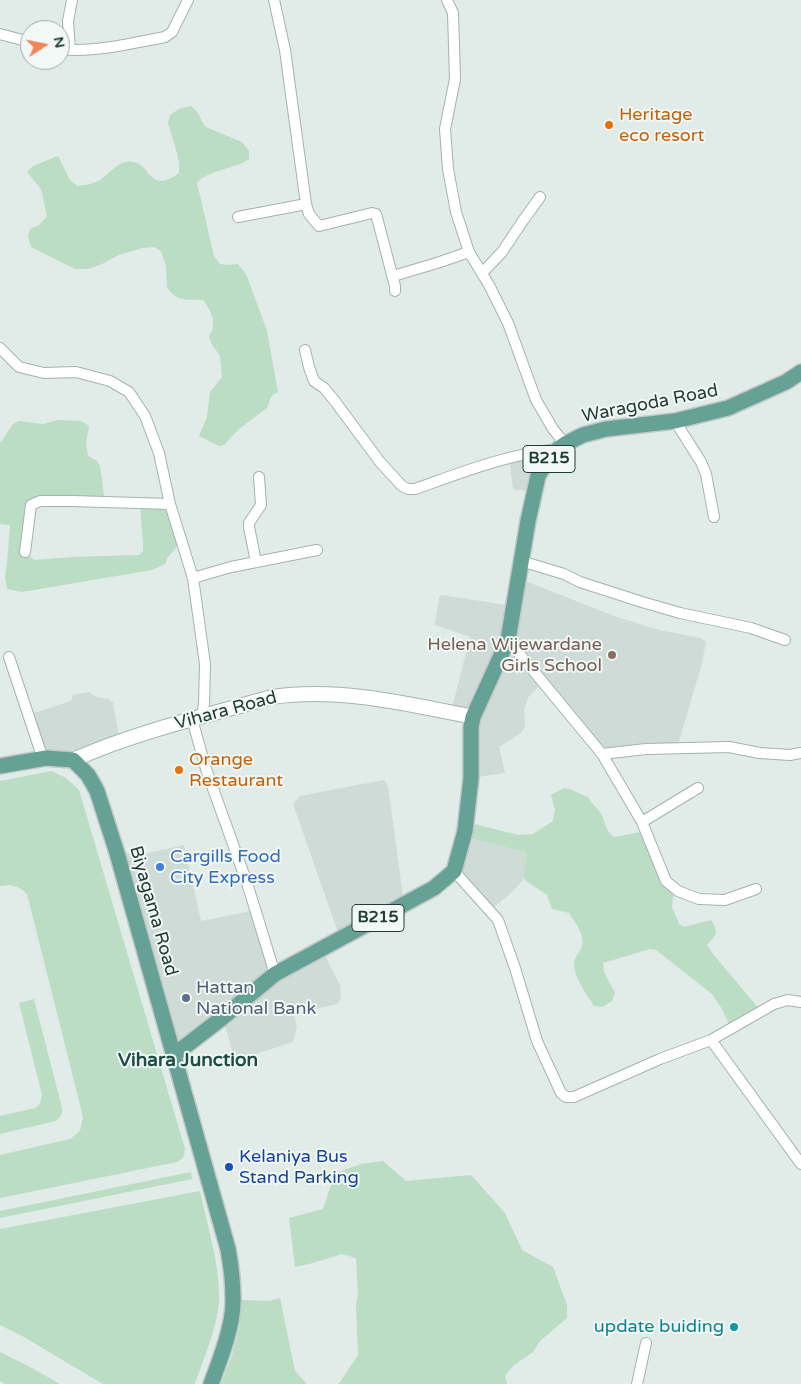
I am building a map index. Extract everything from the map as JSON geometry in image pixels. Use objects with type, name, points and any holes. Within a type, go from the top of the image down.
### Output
[{"type":"main road","name":"Waragoda Road","points":[[454,871],[466,831],[471,778],[471,727],[473,717],[508,640],[538,476],[546,462],[562,447],[583,435],[606,429],[675,421],[728,408],[786,382],[801,372]]},
{"type":"main road","points":[[0,766],[43,759],[73,760]]},
{"type":"main road","name":"Biyagama Road","points":[[73,760],[88,775],[97,791],[119,862],[228,1249],[234,1300],[222,1355],[210,1384]]},
{"type":"main road","name":"B215","points":[[174,1055],[275,974],[434,888],[454,871]]},
{"type":"street","points":[[68,20],[72,0]]},
{"type":"street","points":[[70,50],[101,48],[165,37],[172,32],[188,0]]},
{"type":"street","points":[[274,0],[286,50],[306,204],[309,214],[319,226],[372,213],[376,214],[396,286],[395,291]]},
{"type":"street","points":[[305,350],[314,380],[334,400],[380,462],[402,486],[408,489],[415,489],[496,461],[562,447],[536,400],[508,323],[469,252],[456,212],[448,169],[445,129],[455,79],[453,13],[447,0]]},
{"type":"street","points":[[0,34],[20,39]]},
{"type":"street","points":[[482,273],[502,252],[540,197]]},
{"type":"street","points":[[238,217],[306,204]]},
{"type":"street","points":[[392,276],[437,264],[469,252]]},
{"type":"street","points":[[0,348],[19,367],[44,373],[76,372],[110,381],[129,392],[145,416],[159,453],[170,504],[193,578],[205,664],[204,703],[197,718],[206,770],[247,883],[275,974]]},
{"type":"street","points":[[675,421],[701,462],[706,474],[714,518]]},
{"type":"street","points":[[256,562],[249,523],[261,505],[259,476]]},
{"type":"street","points":[[25,552],[31,505],[40,501],[170,504]]},
{"type":"street","points":[[193,578],[231,567],[317,550]]},
{"type":"street","points":[[521,561],[642,602],[680,613],[751,628],[785,640]]},
{"type":"street","points":[[508,640],[602,754],[642,822],[666,881],[678,891],[699,899],[725,900],[756,889]]},
{"type":"street","points":[[8,657],[43,759]]},
{"type":"street","name":"Vihara Road","points":[[73,760],[120,740],[284,695],[329,694],[387,700],[473,717]]},
{"type":"street","points":[[602,754],[646,749],[730,747],[760,753],[790,755],[801,753]]},
{"type":"street","points":[[642,822],[698,788]]},
{"type":"street","points":[[454,871],[498,920],[537,1041],[561,1093],[566,1097],[574,1097],[660,1059],[711,1040],[774,1004],[788,1000],[801,1002]]},
{"type":"street","points":[[711,1040],[801,1164]]},
{"type":"street","points":[[637,1384],[646,1342]]},
{"type":"shaded area","points":[[558,449],[535,491],[513,489],[510,457]]},
{"type":"shaded area","name":"Helena Wijewardane Girls School","points":[[518,578],[614,616],[659,630],[701,638],[706,642],[701,667],[677,748],[602,754],[543,682],[529,696],[524,709],[525,727],[521,733],[499,747],[505,773],[471,778],[473,717],[451,712],[470,637],[435,625],[439,598],[441,595],[513,606]]},
{"type":"shaded area","points":[[89,692],[96,697],[109,699],[113,703],[120,741],[100,748],[46,758],[28,715],[71,701],[73,695]]},
{"type":"shaded area","points":[[384,780],[388,786],[404,904],[340,938],[293,804],[300,796]]},
{"type":"shaded area","points":[[464,835],[525,852],[527,855],[524,879],[490,911],[454,871]]},
{"type":"shaded area","points":[[184,845],[201,921],[251,911],[275,973],[321,948],[340,985],[341,999],[337,1004],[302,1012],[292,1008],[297,1027],[293,1042],[233,1061],[234,1057],[223,1018],[174,1055],[117,853],[148,853]]},
{"type":"green space","points":[[191,106],[196,110],[206,127],[242,142],[249,151],[249,159],[213,173],[197,183],[214,256],[220,264],[238,264],[246,274],[267,331],[278,392],[271,397],[267,408],[239,429],[224,445],[219,446],[199,436],[207,417],[210,392],[222,377],[220,356],[211,343],[209,336],[213,327],[212,318],[209,308],[203,300],[179,298],[167,288],[166,266],[161,251],[154,247],[142,248],[119,255],[100,265],[87,269],[75,269],[31,247],[28,236],[30,229],[39,225],[47,216],[41,189],[27,172],[33,166],[58,156],[70,180],[77,186],[98,181],[115,167],[128,162],[139,164],[156,180],[169,179],[179,173],[177,153],[168,123],[170,115],[179,109]]},
{"type":"green space","points":[[58,420],[81,421],[89,426],[86,443],[88,456],[97,461],[100,466],[105,502],[31,505],[25,552],[34,560],[139,555],[143,551],[140,503],[170,504],[181,542],[168,557],[165,564],[152,570],[22,592],[7,589],[5,576],[10,525],[0,524],[0,442],[12,425],[19,421],[43,424]]},
{"type":"green space","points":[[52,771],[66,778],[79,790],[185,1149],[183,1158],[177,1162],[0,1198],[0,1155],[70,1139],[80,1131],[83,1117],[27,894],[15,886],[0,886],[0,781]]},
{"type":"green space","points":[[564,788],[589,798],[602,815],[607,829],[614,837],[646,831],[674,888],[672,907],[679,924],[684,927],[711,920],[716,933],[707,945],[761,1011],[731,1028],[712,994],[656,950],[650,949],[603,963],[604,972],[615,993],[612,1001],[602,1007],[594,1006],[581,985],[575,969],[575,959],[581,949],[583,939],[580,930],[569,913],[552,909],[547,895],[526,881],[523,876],[527,855],[525,852],[464,835],[466,822],[518,835],[533,834],[553,821],[555,810],[551,795]]},
{"type":"green space","points":[[34,999],[62,1114],[56,1121],[0,1134],[0,1116],[35,1108],[40,1104],[42,1095],[19,1003]]},
{"type":"green space","points":[[383,1161],[406,1181],[471,1175],[505,1213],[522,1250],[553,1267],[567,1305],[567,1318],[540,1341],[533,1352],[514,1365],[505,1376],[507,1384],[338,1384],[358,1355],[356,1258],[342,1254],[295,1267],[289,1218],[323,1209],[335,1173],[361,1164]]},
{"type":"green space","points":[[191,1172],[192,1179],[0,1218],[0,1211]]},
{"type":"green space","points":[[200,1191],[215,1256],[219,1296],[214,1329],[195,1384],[103,1384],[24,1337],[0,1325],[0,1229]]},
{"type":"green space","points":[[280,1298],[295,1371],[307,1384],[221,1384],[239,1329],[241,1300],[269,1301]]},
{"type":"green space","points":[[0,1352],[60,1384],[5,1384],[0,1381]]},
{"type":"place","name":"Heritage eco resort","points":[[609,125]]},
{"type":"place","name":"Helena Wijewardane Girls School","points":[[612,655]]},
{"type":"place","name":"Orange Restaurant","points":[[179,770]]},
{"type":"place","name":"Cargills Food City Express","points":[[160,867]]},
{"type":"place","name":"Hattan National Bank","points":[[186,998]]},
{"type":"place","name":"Kelaniya Bus Stand Parking","points":[[229,1167]]},
{"type":"place","name":"update buiding","points":[[734,1327]]},
{"type":"district","name":"Vihara Junction","points":[[188,1061]]}]
